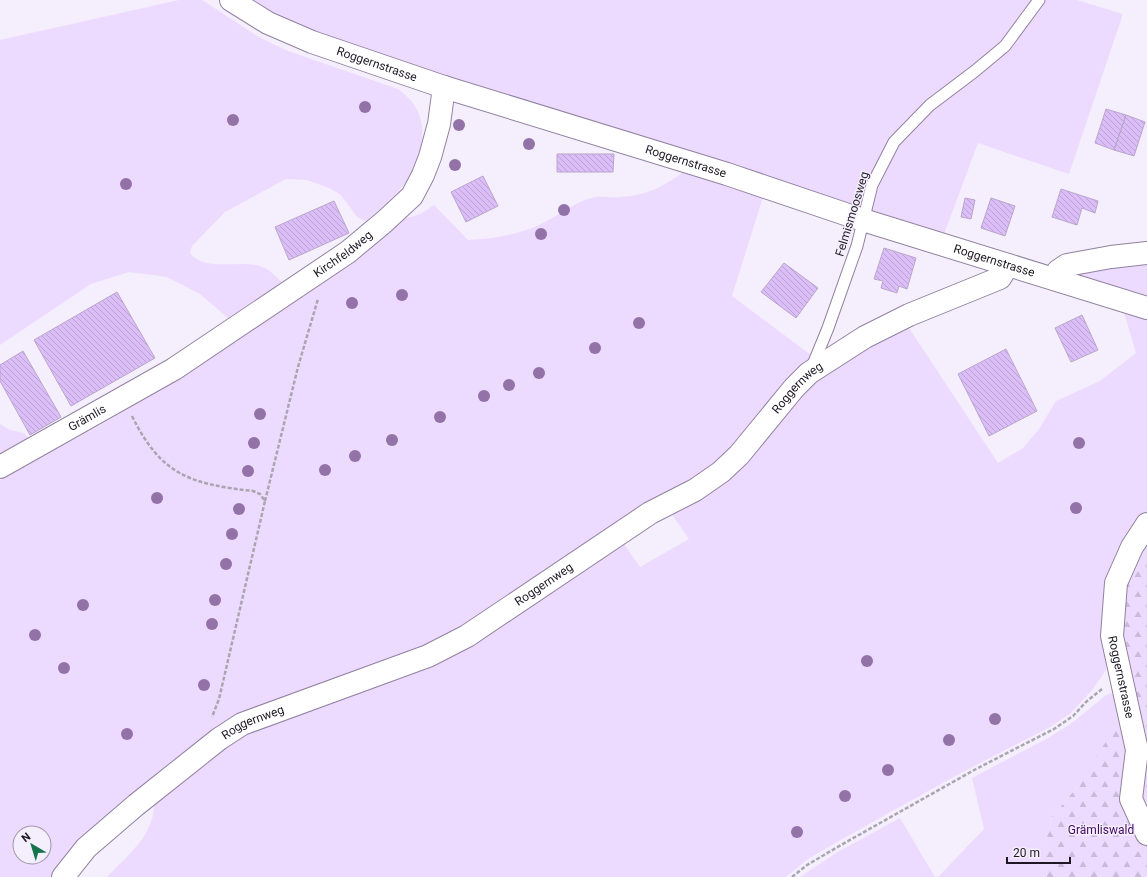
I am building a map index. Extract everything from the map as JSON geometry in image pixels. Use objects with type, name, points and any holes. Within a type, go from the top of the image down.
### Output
[{"type":"street","name":"Roggernstrasse","points":[[231,0],[268,23],[312,42],[444,87],[727,174],[863,220],[1055,278],[1147,308]]},
{"type":"street","name":"Kirchfeldweg","points":[[174,369],[348,252],[412,196],[430,157],[439,124],[444,87]]},
{"type":"street","points":[[1055,278],[1058,271],[1067,265],[1110,257],[1147,253]]},
{"type":"street","name":"Roggernweg","points":[[63,877],[86,848],[136,805],[220,739],[242,724],[428,656],[467,636],[650,513],[695,490],[721,472],[739,455],[794,388],[809,373],[865,337],[908,315],[1000,278],[1008,265]]},
{"type":"street","name":"Grämlis","points":[[0,466],[174,369]]},
{"type":"street","name":"Roggernstrasse","points":[[1147,524],[1132,547],[1116,583],[1112,636],[1137,750],[1131,799],[1147,834]]},
{"type":"lane","name":"Felmismoosweg","points":[[809,373],[828,328],[857,246],[872,184],[894,142],[930,105],[975,72],[1005,46],[1039,0]]},
{"type":"path","points":[[210,721],[219,699],[298,367],[322,284],[318,272]]},
{"type":"path","points":[[130,412],[153,451],[164,463],[177,473],[194,479],[253,491],[260,494],[265,502]]},
{"type":"path","points":[[792,877],[807,865],[848,841],[976,769],[1054,729],[1073,716],[1086,702],[1120,674]]},
{"type":"green space","points":[[179,0],[202,0],[257,36],[288,51],[398,89],[412,102],[421,121],[422,141],[417,161],[412,171],[398,192],[366,221],[358,218],[341,195],[329,188],[307,180],[286,179],[225,212],[192,246],[190,253],[205,263],[256,265],[267,269],[282,282],[228,318],[200,294],[167,277],[129,272],[91,284],[0,345],[0,40]]},
{"type":"green space","points":[[250,0],[1033,0],[1004,40],[991,53],[920,110],[859,202],[848,204],[433,73],[325,37],[283,18]]},
{"type":"green space","points":[[1041,0],[1077,0],[1123,14],[1069,174],[978,143],[943,237],[870,212],[886,166],[894,152],[909,132],[925,116],[973,79]]},
{"type":"green space","points":[[685,171],[764,194],[732,296],[811,355],[806,370],[733,458],[456,639],[242,721],[56,877],[0,877],[0,480],[106,422],[198,367],[206,355],[366,245],[383,238],[401,218],[419,214],[434,205],[468,240],[494,238],[520,232],[537,226],[591,198],[631,196],[662,186]]},
{"type":"green space","points":[[1147,261],[1147,301],[1077,276],[1078,273]]},
{"type":"green space","points":[[1122,306],[1147,313],[1147,510],[1118,561],[1106,670],[1093,689],[1071,713],[1050,727],[957,775],[837,842],[808,859],[786,877],[107,877],[145,835],[153,815],[154,803],[232,735],[402,670],[620,538],[640,567],[689,539],[669,510],[797,391],[905,322],[998,463],[1023,448],[1039,429],[1056,401],[1100,381],[1136,353]]},
{"type":"green space","points":[[0,424],[10,430],[24,433],[33,443],[0,461]]},
{"type":"green space","name":"Grämliswald","points":[[1147,530],[1147,877],[1041,877],[1045,845],[1052,817],[1078,786],[1112,732],[1140,715],[1114,633],[1119,592]]},
{"type":"green space","points":[[1113,693],[1116,695],[1126,724],[1052,817],[1045,845],[1041,877],[938,877],[984,829],[972,778],[1048,738],[1072,723],[1106,695]]},
{"type":"green space","points":[[900,818],[935,877],[800,877],[836,853]]},
{"type":"building","points":[[1106,109],[1126,115],[1114,150],[1095,143]]},
{"type":"building","points":[[1126,115],[1145,122],[1134,156],[1114,150]]},
{"type":"building","points":[[557,154],[614,154],[613,172],[557,172]]},
{"type":"building","points":[[483,176],[498,206],[466,222],[451,192]]},
{"type":"building","points":[[1061,189],[1098,201],[1095,213],[1082,208],[1077,225],[1052,217]]},
{"type":"building","points":[[965,198],[975,200],[971,219],[961,217]]},
{"type":"building","points":[[991,198],[1015,206],[1005,236],[981,228]]},
{"type":"building","points":[[334,201],[349,233],[289,260],[275,227]]},
{"type":"building","points":[[884,248],[916,258],[907,289],[899,286],[897,293],[881,288],[883,281],[874,279]]},
{"type":"building","points":[[784,263],[818,288],[796,318],[761,292]]},
{"type":"building","points":[[117,292],[155,358],[71,406],[34,340]]},
{"type":"building","points":[[1082,315],[1098,350],[1071,362],[1055,328]]},
{"type":"building","points":[[1006,349],[1037,411],[989,436],[958,374]]},
{"type":"building","points":[[23,351],[61,417],[30,435],[0,381],[0,365]]}]
